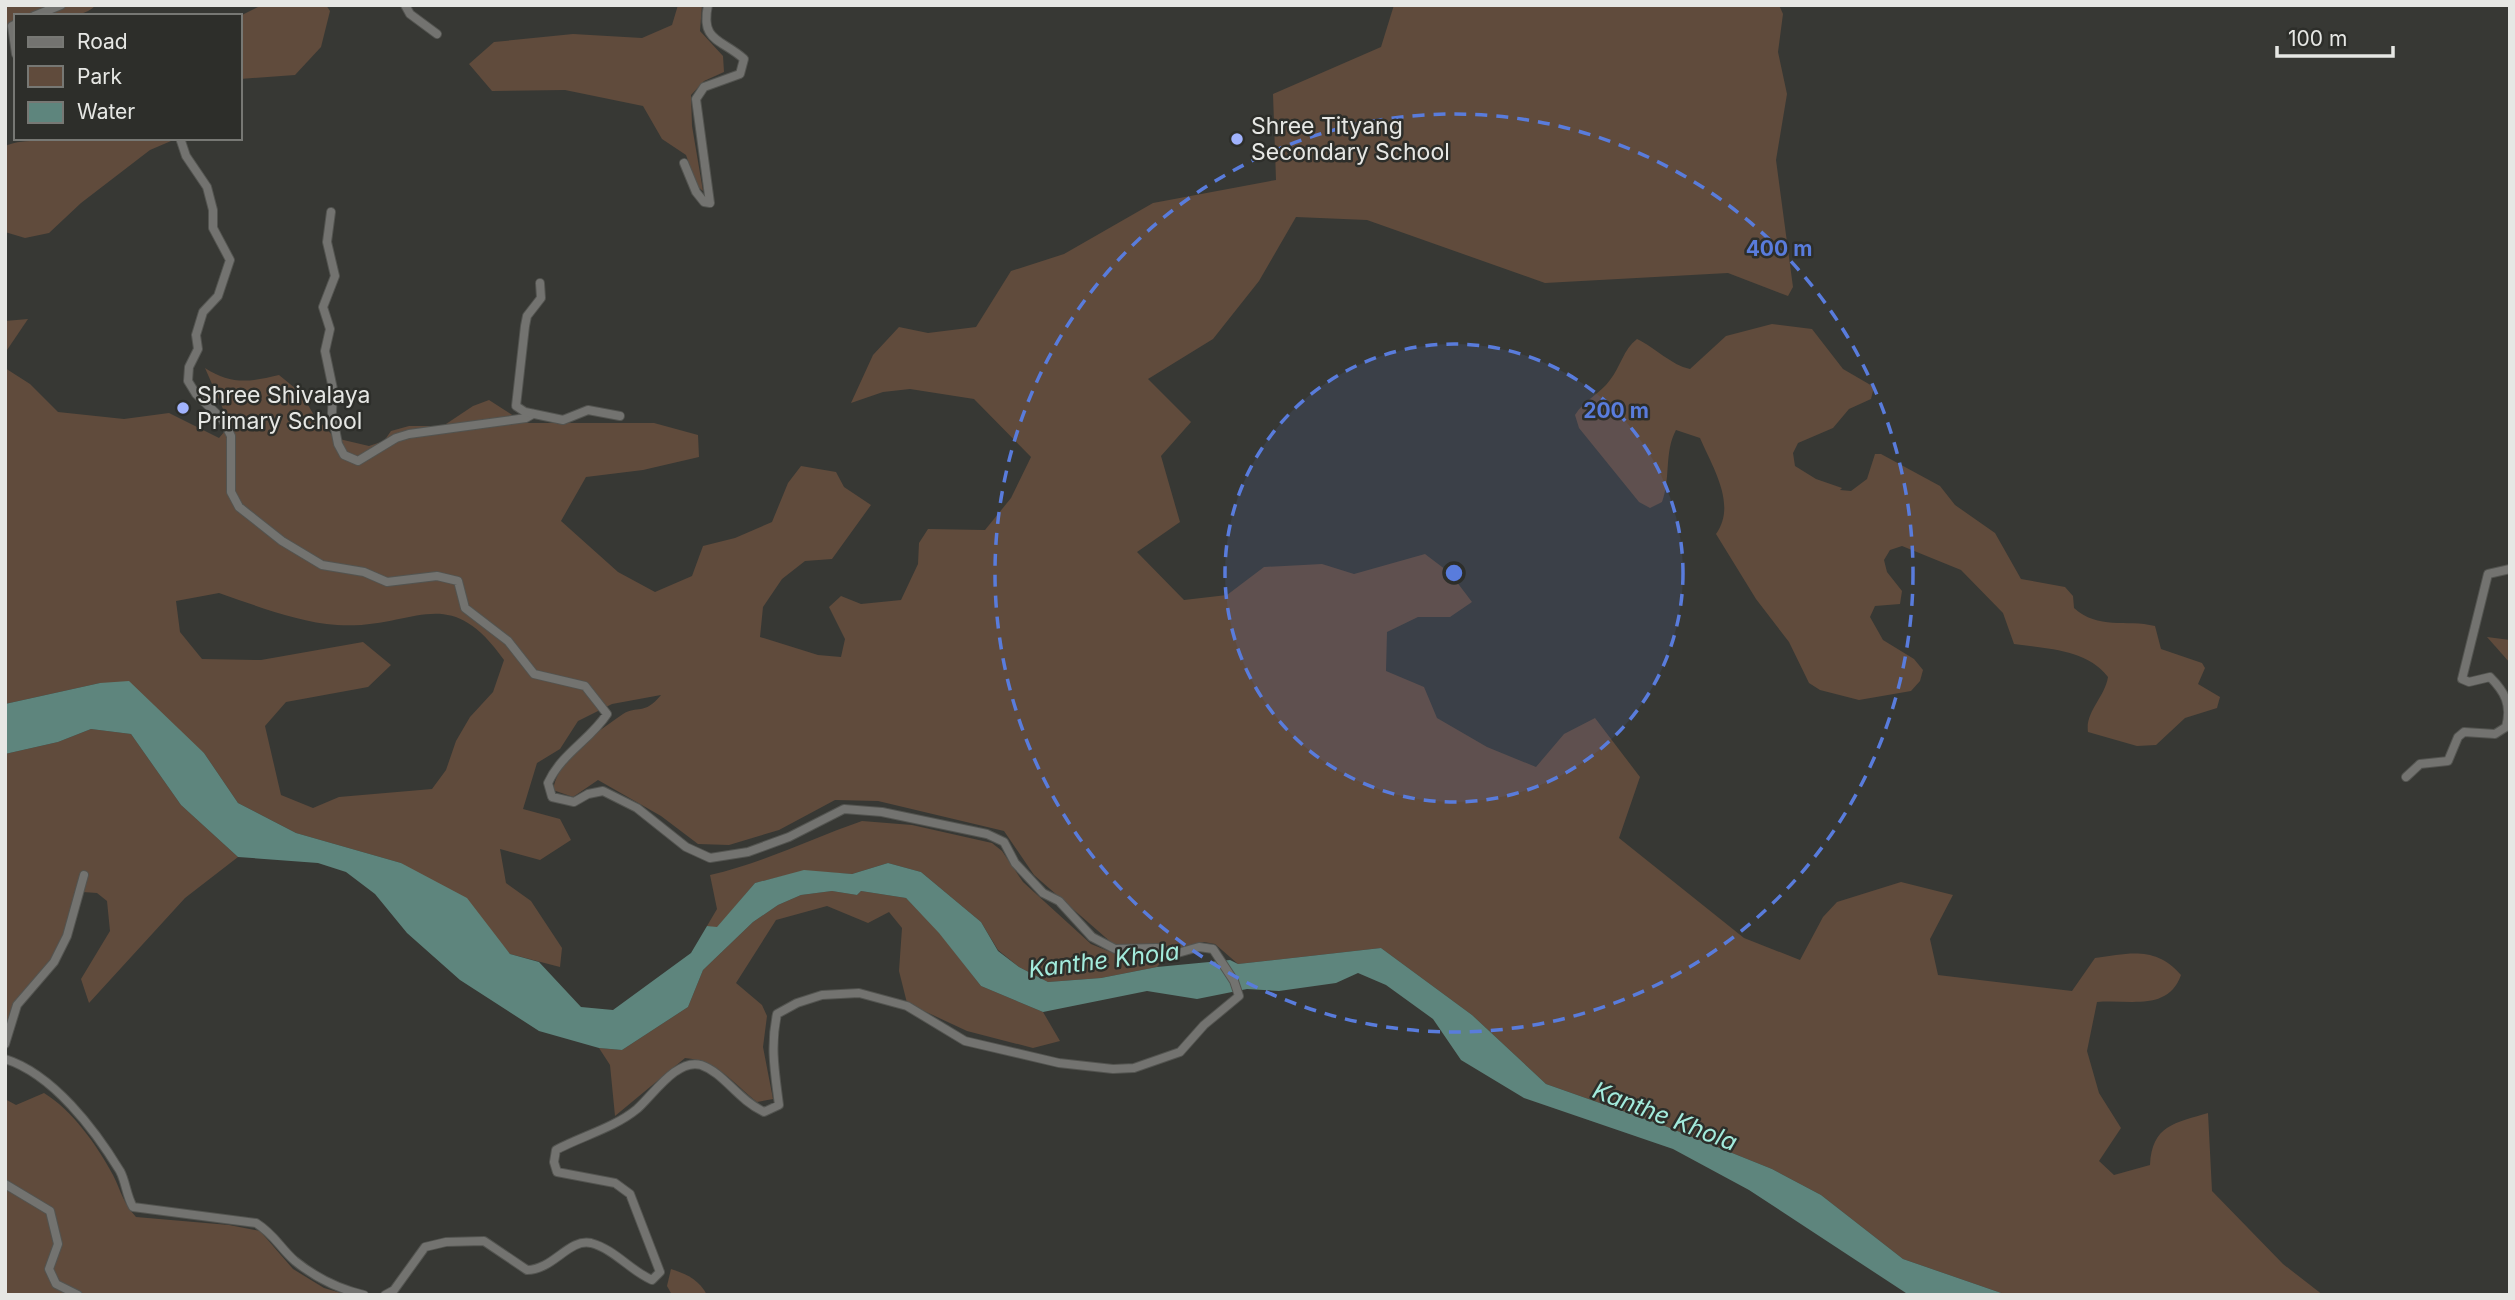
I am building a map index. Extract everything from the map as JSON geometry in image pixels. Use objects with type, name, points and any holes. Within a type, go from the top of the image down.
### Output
[{"type":"street","points":[[39,14],[61,5]]},
{"type":"street","points":[[405,5],[410,14],[437,34]]},
{"type":"street","points":[[684,163],[696,192],[704,202],[710,203],[696,99],[704,87],[740,74],[744,59],[710,35],[704,23],[708,5]]},
{"type":"street","points":[[181,140],[186,156],[207,187],[214,210],[213,228],[230,260],[218,296],[203,312],[196,335],[198,349],[189,367],[188,381],[196,394],[223,420],[232,436],[231,492],[239,507],[282,541],[322,565],[364,572],[387,582],[437,576],[458,581],[466,608],[508,641],[534,674],[585,686],[607,714],[597,729],[556,766],[548,783],[552,797],[574,802],[588,794],[603,791],[637,808],[685,847],[710,858],[748,852],[789,837],[844,809],[882,812],[987,834],[1004,842],[1015,863],[1043,894],[1059,901],[1092,937],[1115,949],[1157,948],[1174,954],[1199,947],[1213,949],[1234,981],[1239,996],[1231,1006],[1204,1025],[1180,1052],[1133,1068],[1114,1069],[1059,1063],[965,1041],[906,1006],[859,993],[841,992],[797,1003],[777,1014],[774,1027],[771,1050],[779,1105],[774,1110],[764,1112],[746,1104],[711,1070],[697,1064],[683,1066],[619,1121],[556,1150],[554,1162],[557,1172],[615,1183],[630,1194],[655,1252],[660,1272],[652,1280],[605,1249],[589,1242],[577,1245],[547,1267],[527,1270],[484,1241],[446,1242],[425,1247],[394,1290],[386,1295]]},
{"type":"street","points":[[331,212],[327,242],[335,276],[323,307],[330,329],[325,363],[333,389],[334,428],[344,455],[358,461],[409,434],[517,419],[533,414]]},
{"type":"street","points":[[540,283],[541,298],[527,316],[525,326],[522,368],[516,398],[520,410],[563,420],[588,410],[620,416]]},
{"type":"street","points":[[2406,777],[2420,764],[2448,761],[2458,737],[2464,732],[2495,734],[2506,727],[2508,702],[2502,689],[2490,677],[2469,682],[2462,679],[2488,574],[2510,569]]},
{"type":"street","points":[[5,1044],[18,1005],[54,962],[67,936],[85,876]]},
{"type":"street","points":[[5,1059],[26,1065],[86,1122],[122,1174],[127,1196],[133,1207],[256,1223],[271,1232],[294,1260],[338,1289],[364,1295]]},
{"type":"street","points":[[5,1184],[50,1211],[58,1244],[49,1269],[56,1284],[78,1295]]},
{"type":"green space","points":[[5,5],[96,5],[80,14],[14,14],[14,31],[5,26]]},
{"type":"green space","points":[[262,5],[326,5],[330,11],[321,47],[295,75],[242,79],[242,15]]},
{"type":"green space","points":[[678,5],[702,5],[700,31],[723,56],[724,72],[704,81],[691,95],[692,126],[703,191],[697,186],[686,155],[662,139],[643,106],[565,90],[492,91],[469,64],[494,42],[573,34],[642,38],[672,25]]},
{"type":"green space","points":[[1394,5],[1779,5],[1783,14],[1778,52],[1787,94],[1776,160],[1793,287],[1788,296],[1728,273],[1545,283],[1367,220],[1296,217],[1259,281],[1213,339],[1148,379],[1191,422],[1161,456],[1180,522],[1137,552],[1184,600],[1227,595],[1264,567],[1322,564],[1354,574],[1425,554],[1450,573],[1472,602],[1450,617],[1418,617],[1387,632],[1386,671],[1424,687],[1437,718],[1487,747],[1536,767],[1564,734],[1595,718],[1640,777],[1619,838],[1744,938],[1800,960],[1823,917],[1837,902],[1901,882],[1953,895],[1930,939],[1938,975],[2072,991],[2095,958],[2142,954],[2162,959],[2181,975],[2175,987],[2167,994],[2146,1001],[2097,1002],[2087,1051],[2099,1093],[2121,1128],[2099,1161],[2114,1175],[2150,1165],[2155,1141],[2167,1128],[2208,1113],[2212,1191],[2283,1264],[2323,1295],[2007,1295],[1903,1259],[1821,1195],[1772,1169],[1665,1126],[1546,1084],[1472,1015],[1381,948],[1238,964],[1215,944],[1204,942],[1173,949],[1158,944],[1132,947],[1113,944],[1034,875],[1004,831],[878,801],[835,800],[779,830],[729,845],[698,844],[661,816],[598,780],[573,797],[553,790],[562,767],[580,747],[623,714],[650,706],[661,695],[612,704],[578,721],[560,749],[537,763],[523,809],[560,819],[571,840],[540,860],[500,849],[506,883],[531,901],[562,948],[560,967],[510,954],[489,930],[401,863],[296,833],[238,803],[204,753],[100,683],[5,704],[5,368],[30,384],[58,412],[124,419],[169,413],[219,438],[230,425],[205,368],[232,380],[279,375],[301,393],[315,417],[335,438],[369,446],[384,441],[391,431],[409,426],[443,426],[473,406],[489,400],[525,423],[654,423],[698,435],[699,457],[643,470],[586,477],[561,521],[618,572],[655,592],[692,576],[703,546],[735,538],[772,522],[788,483],[801,466],[836,472],[844,487],[871,505],[832,559],[805,561],[782,579],[763,607],[760,637],[818,655],[841,657],[845,639],[829,607],[841,596],[861,604],[901,600],[918,564],[919,543],[928,529],[985,530],[1011,498],[1031,457],[974,399],[910,389],[883,392],[851,403],[873,355],[899,327],[928,333],[976,327],[1011,271],[1064,254],[1153,203],[1276,180],[1273,94],[1381,47]],"holes":[[[219,593],[292,617],[337,625],[364,625],[428,614],[447,615],[465,621],[484,635],[504,660],[493,692],[470,717],[456,741],[446,770],[432,789],[339,797],[313,808],[281,795],[265,726],[286,702],[368,687],[391,665],[363,642],[261,660],[202,659],[180,632],[176,601]]]},
{"type":"green space","points":[[171,141],[150,150],[81,203],[49,233],[25,238],[5,232],[5,146],[23,142]]},
{"type":"green space","points":[[28,319],[5,353],[5,321]]},
{"type":"green space","points":[[1772,324],[1812,329],[1843,369],[1874,387],[1871,399],[1849,409],[1833,428],[1798,443],[1793,453],[1795,466],[1816,479],[1842,488],[1840,490],[1851,491],[1867,479],[1875,454],[1881,454],[1940,486],[1955,505],[1995,533],[2021,579],[2065,587],[2073,596],[2074,608],[2093,619],[2155,626],[2161,649],[2202,663],[2205,668],[2198,684],[2220,697],[2217,708],[2185,718],[2156,745],[2137,746],[2088,732],[2089,718],[2108,677],[2099,668],[2065,652],[2014,644],[2003,613],[1961,570],[1902,546],[1890,550],[1884,560],[1887,572],[1902,591],[1900,604],[1875,606],[1870,617],[1883,640],[1914,659],[1923,670],[1920,681],[1911,691],[1859,700],[1820,690],[1809,683],[1789,642],[1756,599],[1716,534],[1722,523],[1724,499],[1700,438],[1676,430],[1670,447],[1662,502],[1650,508],[1639,502],[1579,428],[1575,415],[1610,380],[1628,348],[1637,339],[1676,364],[1690,369],[1726,336]]},
{"type":"green space","points":[[2487,637],[2510,640],[2510,663]]},
{"type":"green space","points":[[91,729],[131,734],[181,805],[238,857],[185,898],[89,1003],[81,979],[110,931],[107,901],[97,893],[83,892],[68,936],[19,1006],[5,1052],[5,754],[58,742]]},
{"type":"green space","points":[[862,821],[912,825],[992,843],[1002,851],[1023,882],[1091,944],[1130,960],[1164,959],[1157,967],[1101,978],[1048,982],[1019,967],[998,950],[981,922],[921,872],[888,863],[852,874],[804,871],[755,883],[717,928],[707,926],[717,909],[710,875],[767,858]]},
{"type":"green space","points":[[832,891],[857,895],[861,891],[906,898],[939,932],[981,986],[1043,1012],[1060,1041],[1033,1048],[967,1031],[907,1003],[899,971],[902,928],[889,912],[868,923],[827,906],[776,920],[736,983],[762,1005],[767,1016],[763,1047],[773,1099],[757,1102],[716,1068],[685,1058],[615,1116],[610,1065],[599,1048],[622,1050],[688,1007],[703,970],[753,922],[778,905],[801,895]]},
{"type":"green space","points":[[44,1093],[64,1109],[92,1140],[125,1202],[136,1217],[229,1225],[260,1231],[293,1269],[324,1288],[348,1295],[5,1295],[5,1099],[16,1105]]},
{"type":"green space","points":[[671,1269],[692,1278],[707,1295],[672,1295],[667,1286]]},
{"type":"water","points":[[129,681],[204,753],[238,803],[296,833],[401,863],[467,898],[510,954],[539,962],[581,1007],[613,1010],[691,953],[707,926],[717,927],[755,883],[804,870],[852,874],[888,863],[921,872],[981,922],[998,951],[1019,967],[1048,982],[1101,978],[1157,967],[1230,960],[1238,964],[1381,948],[1472,1015],[1546,1084],[1665,1126],[1772,1169],[1821,1195],[1903,1259],[2007,1295],[1909,1295],[1749,1190],[1673,1149],[1524,1098],[1461,1060],[1433,1019],[1386,985],[1358,973],[1336,983],[1279,991],[1247,989],[1197,999],[1147,991],[1043,1012],[981,986],[939,933],[906,898],[861,891],[857,895],[832,891],[801,895],[778,905],[753,922],[703,970],[688,1007],[622,1050],[599,1048],[539,1031],[460,980],[407,933],[375,894],[346,872],[318,863],[238,857],[181,805],[131,734],[91,729],[58,742],[5,754],[5,704],[100,683]]},
{"type":"place","name":"Shree Tityang Secondary School","points":[[1237,139]]},
{"type":"place","name":"Shree Shivalaya Primary School","points":[[183,408]]},
{"type":"water label","name":"Kanthe Khola","points":[[1104,960]]},
{"type":"water label","name":"Kanthe Khola","points":[[1665,1116]]}]
